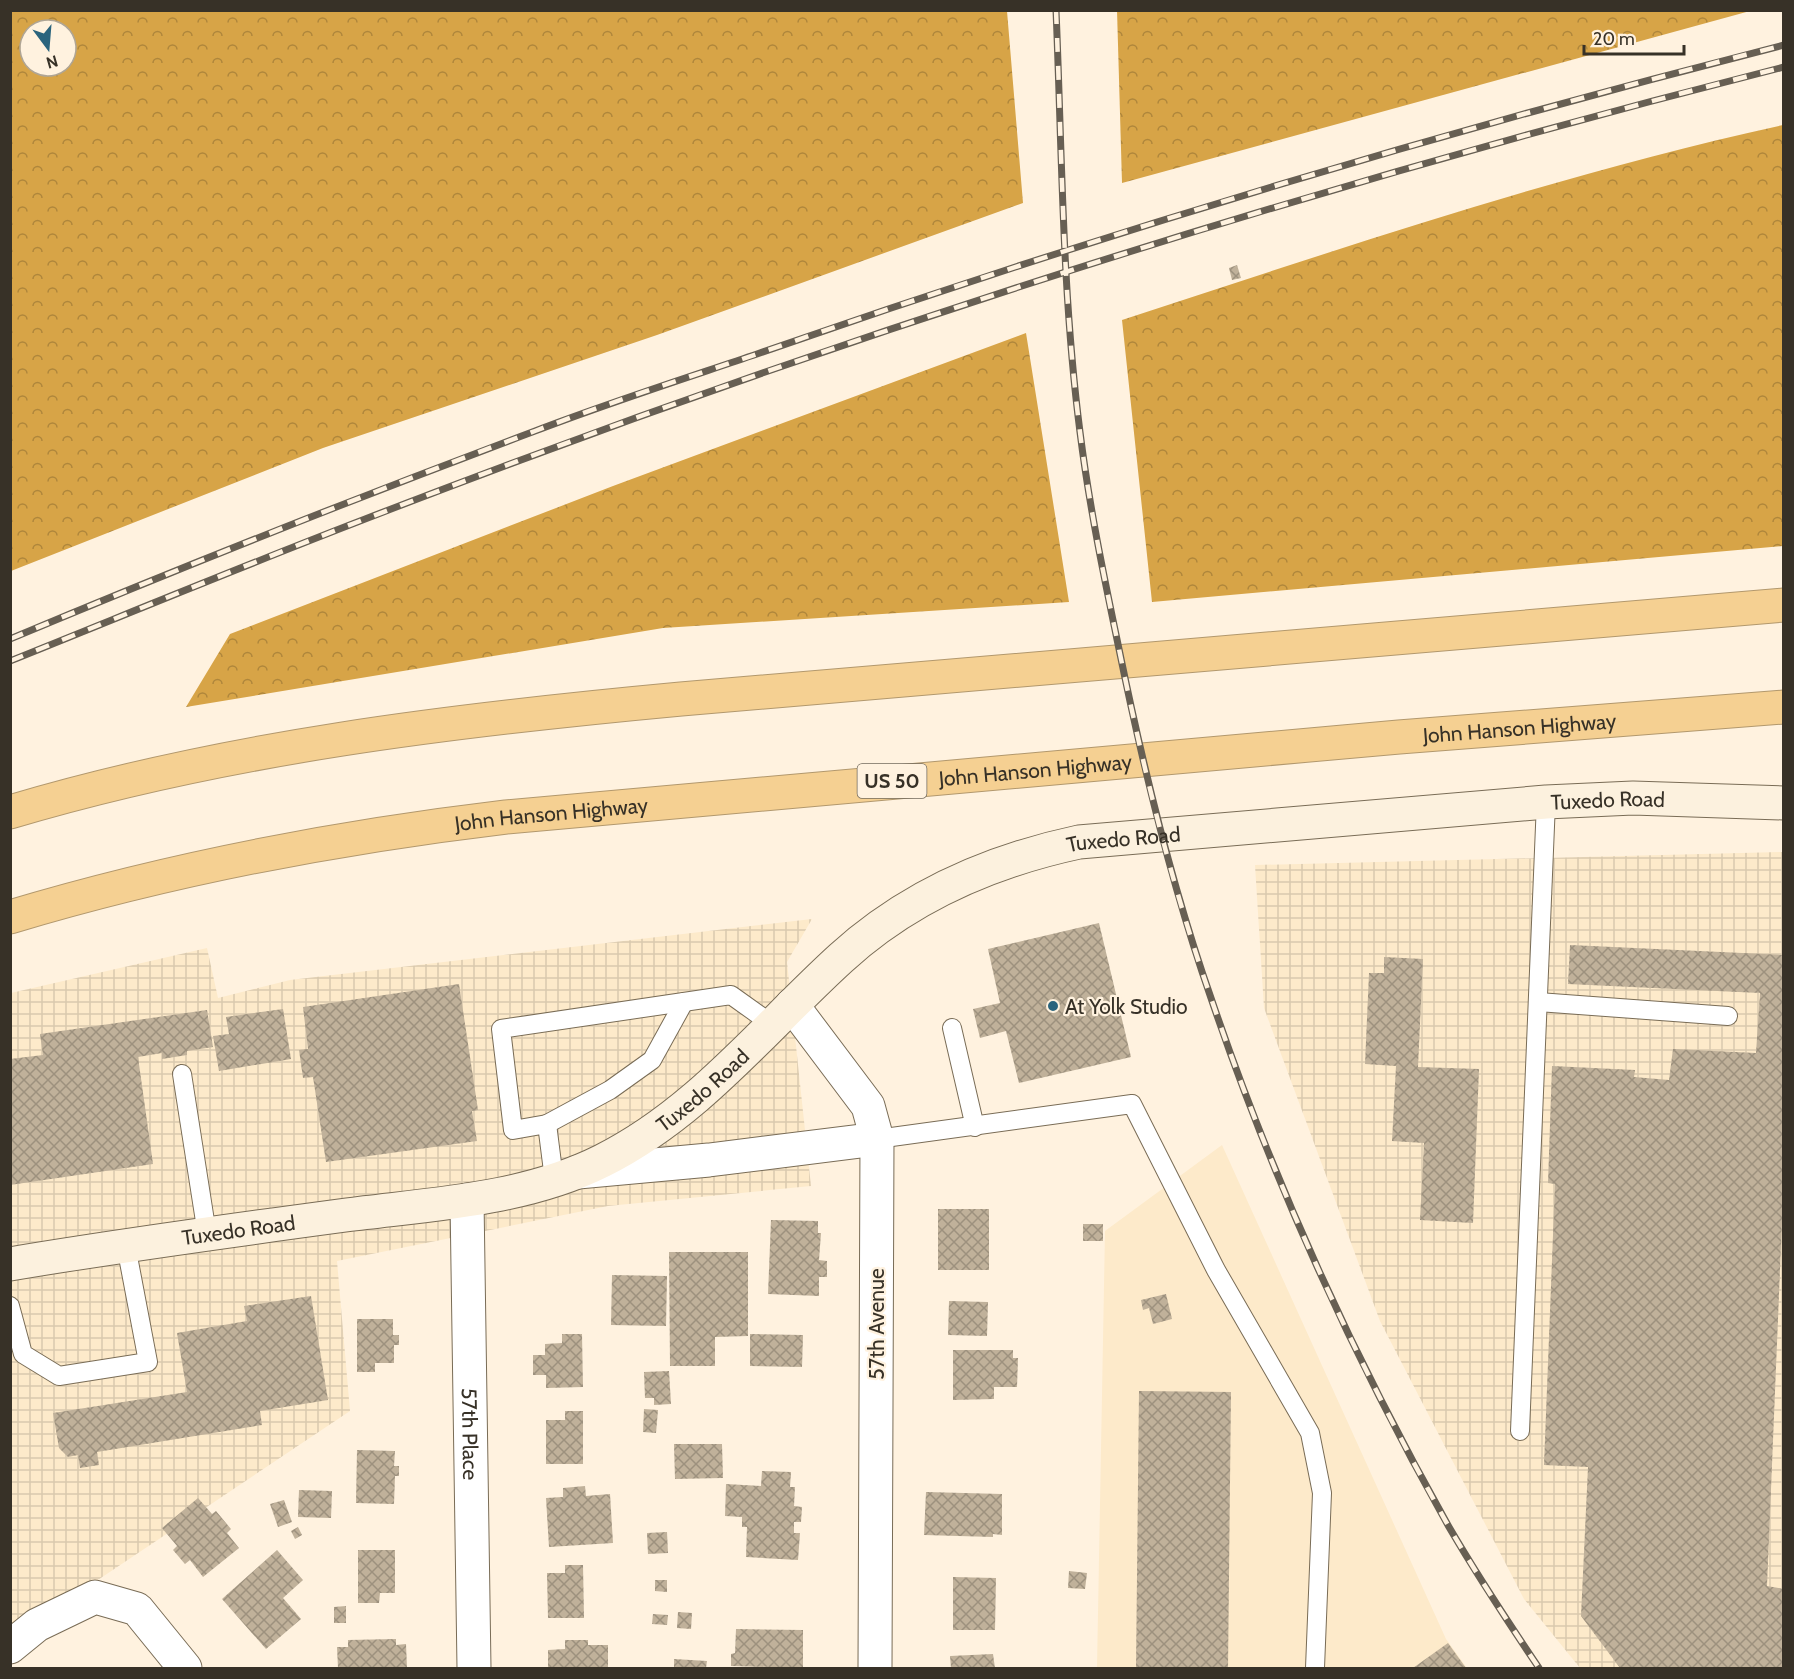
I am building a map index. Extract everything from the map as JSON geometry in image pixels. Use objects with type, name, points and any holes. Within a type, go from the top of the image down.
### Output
[{"type":"highway","points":[[10,812],[141,777],[240,757],[324,742],[514,716],[693,698],[1784,605]]},
{"type":"highway","name":"John Hanson Highway","points":[[10,917],[165,874],[253,855],[422,827],[495,818],[1399,737],[1784,707]]},
{"type":"main road","name":"Tuxedo Road","points":[[10,1264],[207,1234],[467,1200],[516,1191],[598,1163],[621,1151],[676,1115],[709,1089],[842,957],[886,922],[951,882],[1028,853],[1079,842],[1546,801],[1633,798],[1784,803]]},
{"type":"street","name":"57th Avenue","points":[[783,1015],[868,1106],[877,1139],[876,1668]]},
{"type":"street","name":"Tuxedo Road","points":[[562,1176],[877,1139]]},
{"type":"street","name":"57th Place","points":[[467,1200],[474,1668]]},
{"type":"street","points":[[10,1647],[37,1625],[95,1597],[137,1609],[185,1668]]},
{"type":"lane","points":[[1520,1431],[1546,801]]},
{"type":"lane","points":[[684,1002],[652,1060],[610,1090],[547,1124],[513,1130],[501,1029],[730,995],[783,1015]]},
{"type":"lane","points":[[1538,1002],[1728,1016]]},
{"type":"lane","points":[[952,1028],[975,1127]]},
{"type":"lane","points":[[182,1074],[207,1234]]},
{"type":"lane","points":[[877,1139],[1132,1104],[1216,1270],[1312,1441],[1322,1493],[1315,1668]]},
{"type":"lane","points":[[547,1124],[562,1176]]},
{"type":"lane","points":[[10,1306],[23,1354],[59,1376],[148,1362],[126,1246]]},
{"type":"shaded area","points":[[1783,852],[1783,1668],[1580,1668],[1524,1599],[1380,1321],[1264,1008],[1255,865]]},
{"type":"shaded area","points":[[812,919],[787,962],[811,1186],[608,1206],[337,1261],[350,1411],[68,1600],[11,1644],[11,993],[207,948],[218,998],[290,980]]},
{"type":"shaded area","points":[[1222,1145],[1446,1639],[1467,1668],[1097,1668],[1105,1231]]},
{"type":"green space","points":[[11,10],[1007,11],[1023,203],[657,335],[323,448],[11,571]]},
{"type":"green space","points":[[1117,10],[1750,10],[1750,11],[1122,183]]},
{"type":"green space","points":[[1783,125],[1783,546],[1152,602],[1122,320],[1450,214],[1616,166]]},
{"type":"green space","points":[[1026,333],[1069,602],[663,628],[186,707],[230,634],[613,486]]},
{"type":"building","points":[[1237,265],[1241,278],[1232,280],[1229,268]]},
{"type":"building","name":"At Yolk Studio","points":[[1099,923],[1131,1057],[1019,1083],[1006,1031],[980,1038],[973,1009],[1000,1003],[988,949]]},
{"type":"building","points":[[1570,945],[1784,955],[1784,1173],[1767,1586],[1784,1589],[1784,1668],[1620,1668],[1581,1616],[1588,1467],[1544,1465],[1555,1184],[1548,1183],[1552,1066],[1635,1070],[1634,1077],[1669,1080],[1673,1049],[1756,1053],[1760,993],[1568,984]]},
{"type":"building","points":[[1384,957],[1423,959],[1418,1067],[1479,1069],[1473,1223],[1420,1220],[1424,1143],[1392,1141],[1396,1066],[1365,1064],[1369,973],[1384,973]]},
{"type":"building","points":[[459,984],[478,1110],[472,1111],[477,1141],[326,1162],[313,1077],[303,1078],[299,1050],[308,1049],[303,1007]]},
{"type":"building","points":[[283,1009],[291,1059],[219,1071],[213,1036],[229,1034],[226,1017]]},
{"type":"building","points":[[207,1010],[213,1047],[187,1051],[187,1055],[162,1059],[162,1053],[138,1057],[153,1164],[10,1185],[10,1059],[43,1055],[40,1034]]},
{"type":"building","points":[[938,1209],[989,1209],[989,1270],[938,1270]]},
{"type":"building","points":[[771,1220],[818,1221],[818,1233],[821,1233],[819,1260],[827,1261],[827,1277],[819,1277],[819,1296],[768,1294]]},
{"type":"building","points":[[1083,1224],[1103,1224],[1103,1241],[1083,1241]]},
{"type":"building","points":[[669,1252],[748,1252],[748,1336],[715,1337],[715,1366],[670,1366]]},
{"type":"building","points":[[612,1275],[667,1276],[666,1326],[611,1325]]},
{"type":"building","points":[[1166,1294],[1172,1319],[1153,1324],[1149,1308],[1143,1310],[1141,1300]]},
{"type":"building","points":[[311,1296],[328,1400],[260,1411],[262,1425],[97,1452],[99,1465],[80,1468],[78,1455],[68,1457],[59,1448],[53,1413],[187,1392],[177,1333],[247,1321],[244,1306]]},
{"type":"building","points":[[949,1301],[988,1302],[987,1336],[948,1335]]},
{"type":"building","points":[[357,1319],[393,1319],[393,1335],[399,1335],[399,1345],[394,1345],[394,1363],[375,1363],[375,1372],[357,1372]]},
{"type":"building","points":[[562,1334],[582,1334],[583,1387],[546,1388],[546,1375],[533,1375],[533,1355],[545,1355],[545,1344],[562,1343]]},
{"type":"building","points":[[750,1334],[803,1335],[802,1367],[750,1366]]},
{"type":"building","points":[[953,1350],[1013,1350],[1013,1358],[1018,1358],[1017,1387],[994,1387],[994,1399],[953,1400]]},
{"type":"building","points":[[669,1371],[671,1404],[654,1405],[654,1398],[645,1398],[644,1372]]},
{"type":"building","points":[[1139,1391],[1231,1392],[1228,1668],[1136,1668]]},
{"type":"building","points":[[644,1409],[658,1410],[656,1433],[643,1432]]},
{"type":"building","points":[[565,1411],[583,1411],[583,1464],[546,1464],[546,1420],[565,1420]]},
{"type":"building","points":[[674,1444],[722,1444],[723,1478],[675,1479]]},
{"type":"building","points":[[357,1450],[395,1451],[394,1466],[399,1466],[399,1476],[395,1476],[394,1504],[356,1503]]},
{"type":"building","points":[[762,1471],[791,1472],[790,1487],[795,1487],[794,1506],[802,1507],[801,1522],[794,1522],[794,1533],[800,1533],[798,1560],[746,1557],[747,1527],[742,1527],[742,1517],[725,1516],[726,1484],[761,1486]]},
{"type":"building","points":[[585,1486],[586,1496],[610,1494],[613,1543],[549,1547],[546,1498],[563,1497],[563,1488]]},
{"type":"building","points":[[299,1490],[332,1491],[331,1518],[298,1517]]},
{"type":"building","points":[[926,1492],[1002,1494],[1002,1535],[993,1534],[993,1537],[924,1535]]},
{"type":"building","points":[[198,1498],[212,1514],[216,1511],[231,1529],[227,1533],[239,1548],[203,1577],[190,1560],[185,1564],[173,1550],[177,1546],[162,1528]]},
{"type":"building","points":[[284,1500],[292,1522],[278,1527],[270,1504]]},
{"type":"building","points":[[298,1527],[302,1535],[295,1539],[291,1531]]},
{"type":"building","points":[[667,1532],[668,1553],[648,1554],[647,1533]]},
{"type":"building","points":[[277,1550],[303,1580],[283,1598],[301,1619],[266,1649],[222,1599]]},
{"type":"building","points":[[358,1550],[395,1550],[395,1593],[380,1593],[379,1603],[358,1603]]},
{"type":"building","points":[[565,1565],[583,1565],[584,1618],[548,1618],[547,1573],[565,1573]]},
{"type":"building","points":[[1069,1571],[1087,1573],[1085,1589],[1068,1588]]},
{"type":"building","points":[[953,1577],[996,1578],[995,1630],[953,1630]]},
{"type":"building","points":[[655,1580],[667,1580],[667,1592],[655,1591]]},
{"type":"building","points":[[346,1606],[346,1623],[334,1623],[334,1607]]},
{"type":"building","points":[[678,1612],[692,1613],[691,1629],[677,1628]]},
{"type":"building","points":[[653,1614],[668,1615],[667,1625],[652,1624]]},
{"type":"building","points":[[736,1629],[803,1630],[803,1668],[731,1666],[731,1654],[735,1653]]},
{"type":"building","points":[[396,1639],[396,1645],[406,1644],[407,1668],[338,1668],[337,1647],[348,1647],[348,1640]]},
{"type":"building","points":[[565,1640],[588,1640],[588,1645],[608,1645],[608,1668],[548,1668],[548,1650],[565,1649]]},
{"type":"building","points":[[1448,1643],[1466,1668],[1413,1668]]},
{"type":"building","points":[[993,1654],[995,1668],[951,1668],[950,1656]]},
{"type":"building","points":[[674,1659],[707,1661],[706,1668],[674,1668]]},
{"type":"railway","points":[[1056,10],[1066,275],[1074,380],[1084,459],[1102,568],[1138,737],[1183,912],[1211,998],[1261,1134],[1348,1334],[1449,1527],[1539,1668]]},
{"type":"railway","points":[[10,639],[272,532],[535,431],[884,310],[1011,268],[1396,150],[1784,45]]},
{"type":"railway","points":[[10,661],[316,538],[535,455],[887,330],[1065,272],[1423,164],[1784,67]]},
{"type":"place","name":"At Yolk Studio","points":[[1053,1006]]}]
